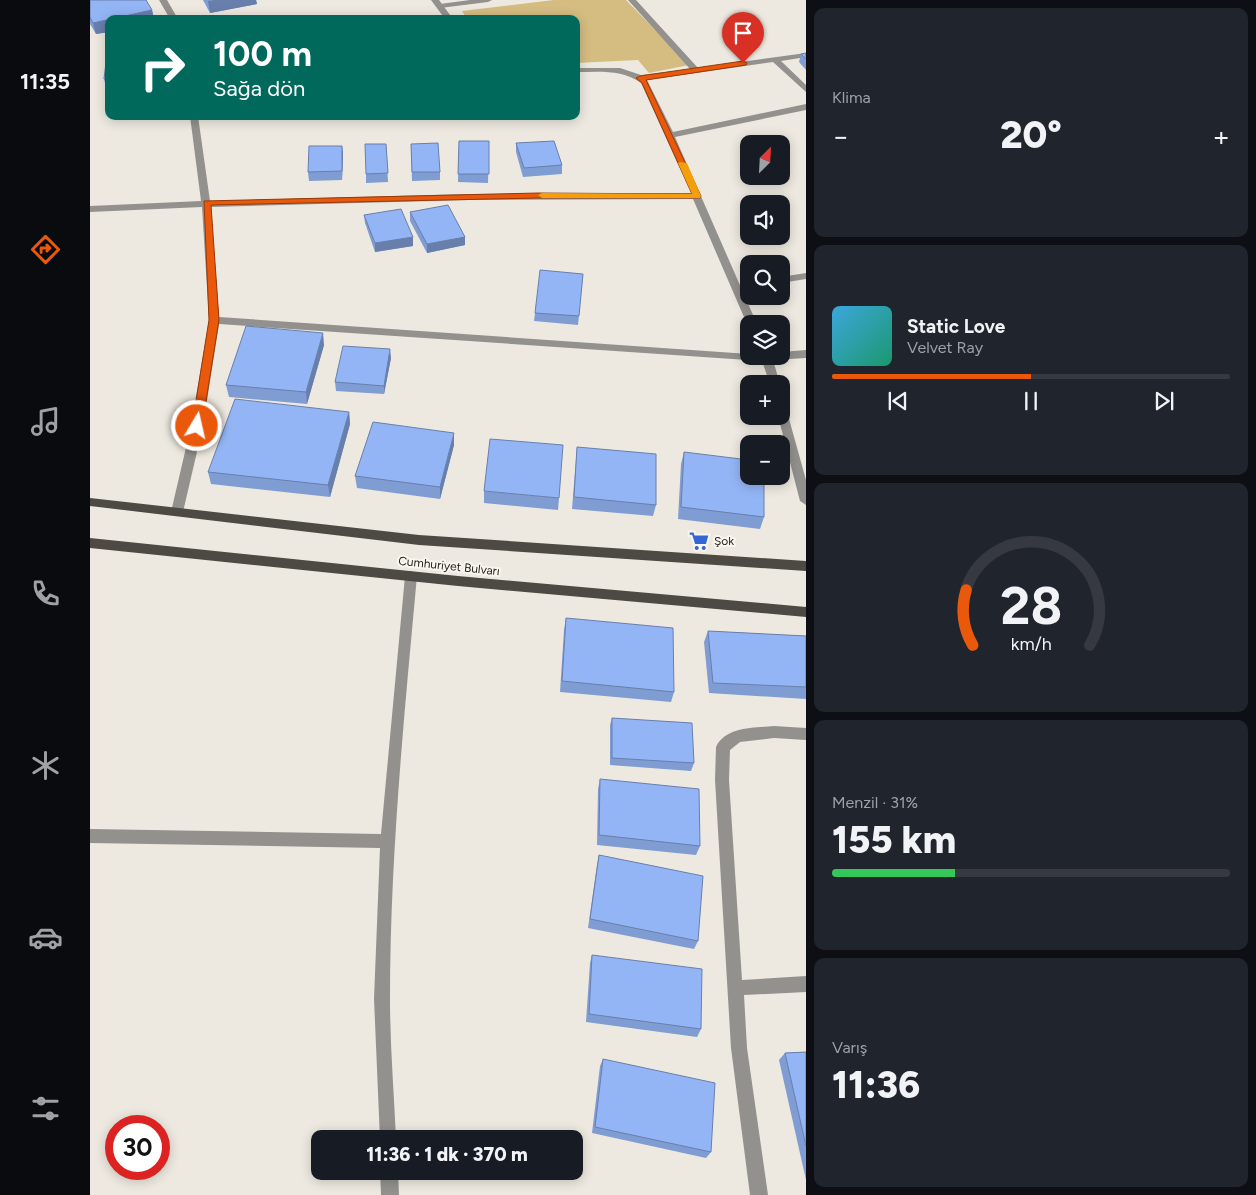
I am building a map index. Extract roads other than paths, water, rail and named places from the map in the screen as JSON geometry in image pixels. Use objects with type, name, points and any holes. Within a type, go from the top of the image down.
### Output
[{"type":"main road","name":"Cumhuriyet Bulvarı","points":[[90,502],[418,540],[806,566]]},
{"type":"main road","name":"Cumhuriyet Bulvarı","points":[[90,543],[411,576],[806,612]]},
{"type":"street","points":[[164,0],[172,15]]},
{"type":"street","points":[[437,3],[488,0]]},
{"type":"street","points":[[632,0],[695,69]]},
{"type":"street","points":[[437,3],[446,15]]},
{"type":"street","points":[[640,78],[806,55]]},
{"type":"street","points":[[775,59],[806,90]]},
{"type":"street","points":[[580,70],[620,70],[634,74],[645,82],[740,287]]},
{"type":"street","points":[[670,135],[806,107]]},
{"type":"street","points":[[177,512],[197,426],[214,320],[206,203],[195,120]]},
{"type":"street","points":[[90,209],[206,203],[538,195],[697,196]]},
{"type":"street","points":[[790,279],[806,276]]},
{"type":"street","points":[[214,320],[740,358]]},
{"type":"street","points":[[790,355],[806,354]]},
{"type":"street","points":[[786,425],[806,501]]},
{"type":"street","points":[[388,1130],[382,1000],[388,840],[390,796],[411,576]]},
{"type":"street","points":[[759,1195],[739,1048],[722,780],[723,747],[737,736],[774,732],[806,734]]},
{"type":"street","points":[[90,836],[388,840]]},
{"type":"street","points":[[736,988],[806,984]]},
{"type":"street","points":[[389,1180],[390,1195]]},
{"type":"place","name":"Şok","points":[[699,541]]}]
